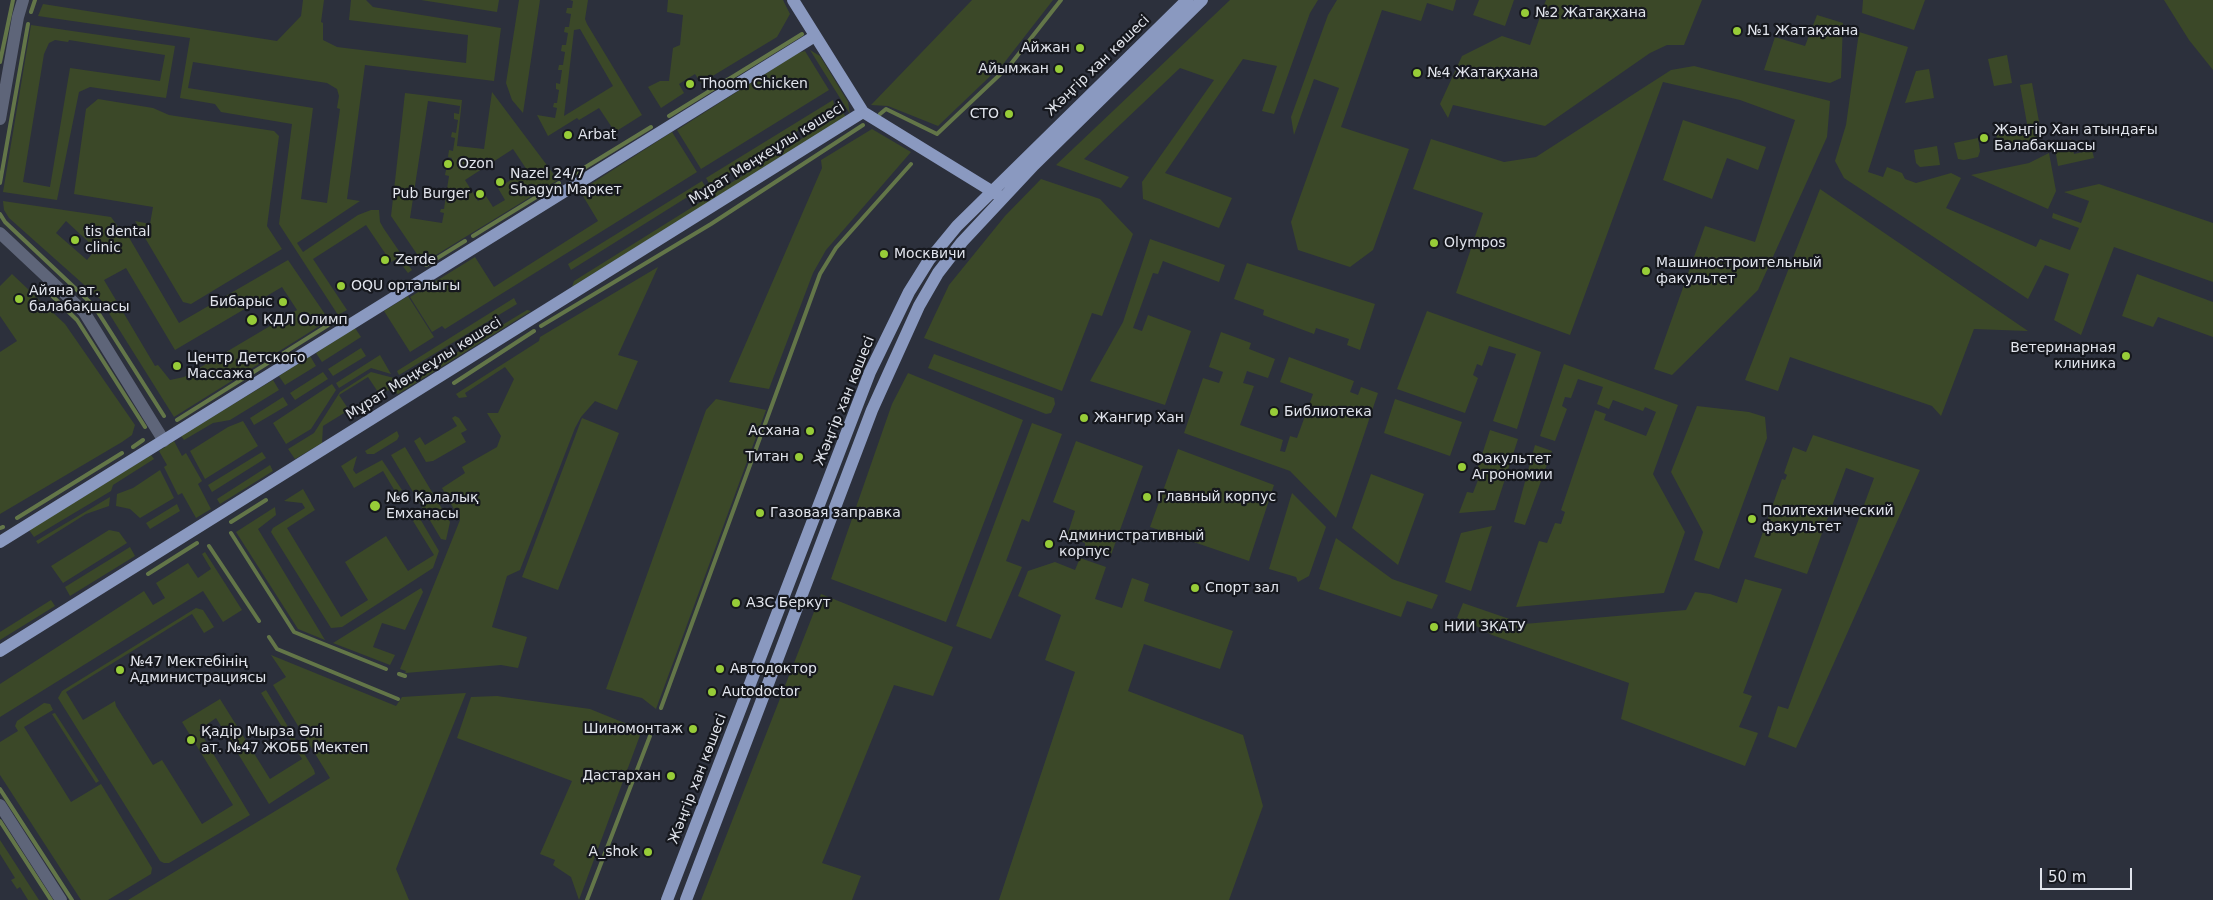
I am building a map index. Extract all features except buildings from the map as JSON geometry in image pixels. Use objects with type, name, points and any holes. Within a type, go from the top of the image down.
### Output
[{"type":"main road","points":[[793,0],[863,112],[997,194]]},
{"type":"main road","name":"Жәңгір хан көшесі","points":[[686,900],[872,410],[919,306],[938,273],[997,194],[1187,0]]},
{"type":"main road","name":"Жәңгір хан көшесі","points":[[667,900],[870,372],[909,292],[928,260],[957,226],[997,194],[1202,0]]},
{"type":"main road","points":[[0,542],[815,36]]},
{"type":"main road","name":"Мұрат Мөңкеұлы көшесі","points":[[0,651],[863,112]]},
{"type":"street","points":[[0,119],[18,17],[23,0]]},
{"type":"street","points":[[0,233],[84,312],[164,441]]},
{"type":"street","points":[[0,805],[61,900]]},
{"type":"green space","points":[[303,0],[324,0],[321,22],[323,23],[323,40],[337,47],[466,63],[468,35],[349,20],[351,0],[366,0],[373,7],[501,28],[494,81],[365,65],[347,199],[360,201],[297,243],[303,252],[358,215],[371,210],[379,210],[380,222],[412,270],[408,273],[397,259],[391,262],[366,225],[313,259],[347,310],[338,315],[279,224],[292,124],[221,112],[215,104],[180,98],[190,38],[38,16],[43,4],[277,41],[301,16]],"holes":[[[193,62],[327,83],[337,89],[339,96],[337,108],[340,109],[327,203],[301,199],[313,108],[188,88]]]},
{"type":"green space","points":[[421,0],[499,0],[497,12]]},
{"type":"green space","points":[[519,0],[540,0],[523,113],[512,100],[506,83]]},
{"type":"green space","points":[[570,0],[588,0],[585,19],[587,24],[642,115],[615,132],[599,108],[579,120],[577,118],[548,136],[537,115],[555,118],[557,108],[553,107],[554,103],[557,103],[559,90],[556,89],[556,83],[560,84],[562,70],[558,70],[559,65],[563,65],[565,52],[561,51],[562,45],[566,45],[568,33],[564,32],[565,27],[569,27],[571,14],[566,13],[567,8],[572,8],[573,1]],"holes":[[[580,29],[613,86],[564,116],[574,30]]]},
{"type":"green space","points":[[668,0],[783,0],[790,14],[777,37],[701,83],[695,74],[679,84],[684,93],[661,108],[648,87],[660,81],[669,81],[673,48],[680,45],[683,15],[667,12]]},
{"type":"green space","points":[[972,0],[1053,0],[1004,63],[938,126],[888,106],[871,105]]},
{"type":"green space","points":[[1230,0],[1318,0],[1310,13],[1274,114],[1262,111],[1277,66],[1243,59],[1165,173],[1232,198],[1219,228],[1143,199],[1142,182],[1214,80],[1180,68],[1084,159],[1129,177],[1121,188],[1056,165]]},
{"type":"green space","points":[[1337,0],[1456,0],[1453,11],[1427,3],[1421,21],[1382,10],[1341,127],[1409,149],[1373,250],[1350,267],[1298,250],[1291,222],[1339,88],[1314,79],[1294,135],[1291,117],[1328,15]]},
{"type":"green space","points":[[1479,0],[1514,0],[1505,26],[1473,15]]},
{"type":"green space","points":[[1546,0],[1702,0],[1684,45],[1667,45],[1650,53],[1545,126],[1453,105],[1448,118],[1440,104],[1462,56],[1502,36],[1530,45]]},
{"type":"green space","points":[[1863,0],[1925,0],[1914,30],[1862,13]]},
{"type":"green space","points":[[2164,0],[2213,0],[2213,70],[2189,40]]},
{"type":"green space","points":[[1817,15],[1843,23],[1841,78],[1830,83],[1764,70],[1775,37],[1805,46]]},
{"type":"green space","points":[[31,25],[175,46],[166,98],[90,87],[79,92],[57,200],[3,192]],"holes":[[[55,40],[68,42],[69,40],[165,55],[160,81],[70,68],[50,187],[23,182],[44,54],[49,43]]]},
{"type":"green space","points":[[1859,32],[1908,47],[1868,172],[1883,177],[1887,167],[1902,173],[1905,179],[1916,183],[1951,173],[1961,178],[1946,208],[2036,247],[2040,239],[2070,250],[2079,228],[2052,218],[2053,213],[2081,223],[2089,201],[2064,192],[2099,184],[2213,223],[2213,282],[2114,247],[2081,335],[2054,320],[2069,274],[2045,265],[2028,299],[1844,178],[1835,161],[1846,125]]},
{"type":"green space","points":[[810,50],[820,56],[848,102],[850,114]]},
{"type":"green space","points":[[805,51],[829,90],[701,169],[677,130],[798,53]]},
{"type":"green space","points":[[2007,55],[2012,83],[1994,86],[1988,59]]},
{"type":"green space","points":[[1694,66],[1830,101],[1827,137],[1758,290],[1672,375],[1654,369],[1705,226],[1755,242],[1795,120],[1740,100],[1663,82],[1570,335],[1456,293],[1483,213],[1413,189],[1431,139],[1504,162],[1536,157],[1671,70]]},
{"type":"green space","points":[[1929,69],[1934,98],[1905,103],[1916,71]]},
{"type":"green space","points":[[2032,83],[2040,127],[2039,138],[2033,143],[2000,152],[1996,135],[2028,129],[2020,85]]},
{"type":"green space","points":[[492,92],[558,180],[423,263],[391,216],[405,93],[462,100],[457,146],[484,149]],"holes":[[[428,101],[460,106],[459,114],[454,113],[454,119],[458,120],[456,133],[452,132],[451,137],[455,138],[453,151],[449,150],[448,157],[452,158],[450,170],[446,170],[445,175],[449,176],[447,189],[443,189],[443,194],[446,195],[444,209],[441,209],[440,212],[444,213],[442,223],[410,218]],[[513,149],[527,170],[498,188],[505,200],[493,207],[486,196],[478,201],[465,180]]]},
{"type":"green space","points":[[98,99],[153,108],[169,115],[274,131],[279,136],[267,226],[282,249],[191,304],[183,302],[135,221],[150,224],[153,207],[74,194],[86,109]]},
{"type":"green space","points":[[833,100],[835,108],[710,185],[706,178]]},
{"type":"green space","points":[[843,113],[846,117],[572,287],[574,281]]},
{"type":"green space","points":[[1683,120],[1766,147],[1758,170],[1727,158],[1712,199],[1663,180]]},
{"type":"green space","points":[[872,129],[911,152],[826,250],[813,273],[769,389],[729,382],[822,168],[821,160]]},
{"type":"green space","points":[[672,132],[697,172],[445,329],[442,326],[432,332],[410,297],[475,257],[494,287],[598,221],[580,191]]},
{"type":"green space","points":[[1978,138],[1980,151],[1978,157],[1964,160],[1958,159],[1954,143]]},
{"type":"green space","points":[[2071,139],[2074,154],[2092,150],[2094,158],[2058,166],[2055,149]]},
{"type":"green space","points":[[1937,146],[1940,165],[1920,167],[1916,163],[1914,150]]},
{"type":"green space","points":[[2049,153],[2056,191],[2048,209],[1971,175],[2029,163]]},
{"type":"green space","points":[[1041,179],[1100,199],[1133,234],[1102,316],[1092,313],[1062,391],[924,338],[949,285],[1005,216]]},
{"type":"green space","points":[[702,181],[705,186],[571,270],[568,264]]},
{"type":"green space","points":[[1820,189],[2028,331],[1974,329],[1941,416],[1932,406],[1790,357],[1778,391],[1745,380]]},
{"type":"green space","points":[[3,201],[111,217],[119,228],[124,229],[179,323],[288,260],[329,320],[174,417],[100,299],[9,218],[4,210]],"holes":[[[66,221],[96,249],[87,260],[56,233]],[[126,268],[175,350],[282,287],[297,310],[184,377],[170,380],[158,365],[155,366],[104,280]]]},
{"type":"green space","points":[[1150,239],[1225,265],[1219,282],[1163,261],[1158,274],[1153,273],[1133,328],[1142,331],[1148,315],[1191,331],[1165,405],[1090,381],[1123,322]]},
{"type":"green space","points":[[1247,263],[1375,304],[1360,350],[1347,345],[1349,339],[1316,328],[1314,334],[1263,315],[1264,310],[1234,299]]},
{"type":"green space","points":[[658,267],[618,355],[638,361],[617,410],[595,401],[581,417],[520,570],[507,576],[492,627],[527,637],[518,668],[501,665],[405,673],[406,671],[400,669],[460,520],[442,488],[465,473],[462,467],[497,447],[501,436],[487,413],[498,413],[514,379],[505,367],[465,393],[467,397],[459,398],[456,394],[539,341],[540,337]]},
{"type":"green space","points":[[12,274],[65,324],[135,425],[132,435],[122,442],[0,514],[0,352],[17,341],[0,316],[0,286]]},
{"type":"green space","points":[[2137,274],[2213,302],[2213,337],[2158,317],[2153,327],[2122,316]]},
{"type":"green space","points":[[408,296],[434,337],[410,352],[384,311]]},
{"type":"green space","points":[[514,298],[517,304],[399,375],[397,371]]},
{"type":"green space","points":[[527,310],[531,311],[398,394],[391,390],[378,392],[368,377],[339,395],[349,410],[323,426],[322,443],[295,459],[288,449],[314,433],[340,392],[371,372],[394,378],[400,387]]},
{"type":"green space","points":[[1427,311],[1541,352],[1517,429],[1493,421],[1516,354],[1489,346],[1482,366],[1477,364],[1473,375],[1478,378],[1465,413],[1397,389]]},
{"type":"green space","points":[[355,328],[361,337],[322,362],[316,353]]},
{"type":"green space","points":[[1221,332],[1251,343],[1249,349],[1275,359],[1268,378],[1247,371],[1243,383],[1254,386],[1240,425],[1283,440],[1280,451],[1285,452],[1290,436],[1297,438],[1313,394],[1280,382],[1289,357],[1354,381],[1350,392],[1358,395],[1361,387],[1378,393],[1336,518],[1290,471],[1184,433],[1203,378],[1219,383],[1223,372],[1209,367]]},
{"type":"green space","points":[[361,348],[366,356],[333,376],[328,369]]},
{"type":"green space","points":[[934,354],[1054,398],[1055,404],[1051,413],[1046,414],[928,368]]},
{"type":"green space","points":[[380,355],[391,374],[371,368],[339,388],[336,383]]},
{"type":"green space","points":[[310,356],[316,366],[285,385],[279,376]]},
{"type":"green space","points":[[1564,364],[1678,405],[1653,474],[1685,532],[1664,593],[1516,607],[1539,541],[1547,543],[1555,523],[1561,524],[1565,512],[1561,510],[1595,410],[1606,414],[1604,420],[1646,436],[1656,412],[1645,407],[1643,411],[1613,400],[1609,409],[1597,404],[1603,387],[1578,379],[1571,398],[1565,397],[1562,406],[1567,409],[1555,441],[1540,436]]},
{"type":"green space","points":[[323,372],[328,379],[295,400],[290,393]]},
{"type":"green space","points":[[908,373],[1023,420],[946,622],[831,579],[892,404]]},
{"type":"green space","points":[[273,380],[279,390],[230,420],[213,423],[184,440],[181,436]]},
{"type":"green space","points":[[332,384],[336,390],[311,429],[286,444],[273,423]]},
{"type":"green space","points":[[283,397],[288,405],[254,425],[250,418]]},
{"type":"green space","points":[[716,399],[766,410],[656,709],[642,698],[606,689],[706,410]]},
{"type":"green space","points":[[1395,399],[1462,422],[1450,456],[1384,433]]},
{"type":"green space","points":[[1697,406],[1749,412],[1765,417],[1767,438],[1719,569],[1694,560],[1703,532],[1671,472]]},
{"type":"green space","points":[[455,416],[459,418],[467,430],[461,433],[466,442],[433,461],[426,462],[414,441],[420,437],[425,445],[457,426],[452,418]]},
{"type":"green space","points":[[582,418],[619,433],[558,590],[522,577]]},
{"type":"green space","points":[[243,421],[258,446],[205,479],[190,451],[228,427]]},
{"type":"green space","points":[[1032,423],[1062,434],[1029,522],[1022,519],[1006,561],[1022,567],[991,639],[956,626]]},
{"type":"green space","points":[[1490,430],[1518,439],[1495,510],[1459,513],[1467,492],[1473,493],[1478,480],[1474,479]]},
{"type":"green space","points":[[397,431],[399,436],[397,440],[374,454],[367,454],[365,451]]},
{"type":"green space","points":[[1813,435],[1920,470],[1796,748],[1768,737],[1778,706],[1788,709],[1874,478],[1846,468],[1807,574],[1754,557],[1782,479],[1785,480],[1787,475],[1784,473],[1793,447],[1806,452]]},
{"type":"green space","points":[[174,441],[182,456],[186,453],[202,481],[198,484],[211,509],[196,518],[182,493],[178,495],[164,467],[167,465],[159,451]]},
{"type":"green space","points":[[1076,441],[1143,466],[1111,555],[1085,546],[1085,543],[1067,536],[1075,511],[1053,502]]},
{"type":"green space","points":[[1535,445],[1552,451],[1525,525],[1514,522]]},
{"type":"green space","points":[[405,447],[450,522],[446,540],[441,539],[391,455]]},
{"type":"green space","points":[[1178,449],[1274,485],[1249,561],[1150,527]]},
{"type":"green space","points":[[262,452],[266,458],[212,492],[208,485]]},
{"type":"green space","points":[[151,455],[154,459],[113,485],[111,491],[34,537],[29,530]]},
{"type":"green space","points":[[357,456],[353,470],[356,474],[382,460],[402,490],[396,493],[383,471],[354,488],[341,466]]},
{"type":"green space","points":[[270,465],[273,471],[220,504],[217,499]]},
{"type":"green space","points":[[160,470],[174,498],[140,518],[130,509],[116,506],[117,494],[133,488]]},
{"type":"green space","points":[[1371,474],[1424,494],[1398,565],[1352,528]]},
{"type":"green space","points":[[303,489],[315,510],[287,528],[341,617],[368,600],[345,562],[386,536],[408,571],[434,555],[413,521],[419,517],[439,551],[433,568],[342,627],[331,628],[271,532],[273,528],[305,508],[302,503],[284,501]]},
{"type":"green space","points":[[1292,493],[1326,527],[1309,576],[1298,582],[1296,577],[1269,569]]},
{"type":"green space","points":[[110,497],[109,506],[86,514],[38,544],[36,541]]},
{"type":"green space","points":[[177,504],[180,511],[150,529],[146,523]]},
{"type":"green space","points":[[275,507],[276,515],[258,529],[325,640],[298,629],[236,532]]},
{"type":"green space","points":[[1492,526],[1471,591],[1445,582],[1461,533]]},
{"type":"green space","points":[[109,530],[119,532],[127,543],[63,583],[51,566]]},
{"type":"green space","points":[[1336,538],[1392,579],[1438,595],[1432,609],[1407,601],[1401,617],[1319,589]]},
{"type":"green space","points":[[130,547],[135,556],[70,596],[65,587]]},
{"type":"green space","points":[[205,552],[242,610],[223,622],[203,591],[0,717],[0,684],[144,591],[153,605],[165,598],[156,583],[188,563],[198,578],[211,569],[202,554]]},
{"type":"green space","points":[[1080,558],[1106,567],[1095,599],[1122,608],[1132,578],[1149,584],[1144,601],[1233,631],[1220,669],[1144,644],[1128,691],[1243,735],[1263,806],[1229,900],[999,900],[1075,672],[1045,660],[1061,615],[1018,596],[1028,571],[1055,562],[1075,570]]},
{"type":"green space","points":[[1745,579],[1782,589],[1743,693],[1752,696],[1739,727],[1758,733],[1745,766],[1621,719],[1629,683],[1492,635],[1471,623],[1457,618],[1463,603],[1524,624],[1686,610],[1695,592],[1710,594],[1737,603]]},
{"type":"green space","points":[[421,588],[423,592],[405,630],[382,623],[373,647],[395,655],[390,665],[333,643]]},
{"type":"green space","points":[[821,594],[953,647],[933,696],[894,685],[822,863],[861,876],[852,900],[701,900]]},
{"type":"green space","points":[[51,600],[55,606],[0,640],[0,632]]},
{"type":"green space","points":[[196,608],[203,610],[214,627],[204,633],[192,614],[66,692],[83,720],[115,701],[116,706],[153,765],[162,760],[202,824],[233,805],[182,722],[220,699],[270,779],[302,759],[261,693],[266,690],[315,774],[269,804],[216,718],[199,730],[250,815],[169,863],[164,863],[160,861],[58,698],[62,691]]},
{"type":"green space","points":[[271,655],[396,706],[402,697],[466,693],[396,869],[409,900],[128,900],[330,778],[273,685],[286,677]]},
{"type":"green space","points":[[497,696],[590,709],[642,730],[579,900],[571,877],[553,865],[555,860],[540,854],[572,781],[457,738],[471,697]]},
{"type":"green space","points":[[44,703],[50,704],[53,710],[24,727],[71,802],[101,784],[152,868],[151,874],[108,900],[81,900],[0,775],[0,742],[18,731],[15,726],[17,721]]},
{"type":"green space","points":[[55,713],[99,781],[96,783],[52,714]]},
{"type":"green space","points":[[0,840],[39,900],[28,900],[20,887],[17,889],[11,880],[15,878],[0,854]]},
{"type":"waterway","points":[[0,62],[13,0]]},
{"type":"waterway","points":[[31,12],[35,0]]},
{"type":"waterway","points":[[880,114],[886,109],[937,134],[1010,65],[1061,0]]},
{"type":"waterway","points":[[0,183],[28,24]]},
{"type":"waterway","points":[[669,116],[802,34]]},
{"type":"waterway","points":[[541,326],[711,224],[863,125]]},
{"type":"waterway","points":[[571,176],[651,127]]},
{"type":"waterway","points":[[661,708],[820,274],[836,248],[911,164]]},
{"type":"waterway","points":[[473,236],[559,183]]},
{"type":"waterway","points":[[0,214],[5,222],[94,306],[164,416]]},
{"type":"waterway","points":[[426,265],[465,241]]},
{"type":"waterway","points":[[44,288],[77,320],[145,427]]},
{"type":"waterway","points":[[177,420],[330,324]]},
{"type":"waterway","points":[[454,383],[534,331]]},
{"type":"waterway","points":[[133,447],[143,440]]},
{"type":"waterway","points":[[17,518],[122,453]]},
{"type":"waterway","points":[[231,522],[266,500]]},
{"type":"waterway","points":[[231,533],[294,632],[386,669]]},
{"type":"waterway","points":[[148,574],[197,543]]},
{"type":"waterway","points":[[209,546],[259,621]]},
{"type":"waterway","points":[[269,637],[277,649],[398,699]]},
{"type":"waterway","points":[[399,674],[405,676]]},
{"type":"waterway","points":[[587,900],[650,736]]},
{"type":"waterway","points":[[0,789],[72,900]]},
{"type":"waterway","points":[[0,821],[51,900]]},
{"type":"place","name":"№2 Жатақхана","points":[[1525,13]]},
{"type":"place","name":"№1 Жатақхана","points":[[1737,31]]},
{"type":"place","name":"Айжан","points":[[1080,48]]},
{"type":"place","name":"Айымжан","points":[[1059,69]]},
{"type":"place","name":"№4 Жатақхана","points":[[1417,73]]},
{"type":"place","name":"Thoom Chicken","points":[[690,84]]},
{"type":"place","name":"СТО","points":[[1009,114]]},
{"type":"place","name":"Arbat","points":[[568,135]]},
{"type":"place","name":"Жәңгір Хан атындағы Балабақшасы","points":[[1984,138]]},
{"type":"place","name":"Ozon","points":[[448,164]]},
{"type":"place","name":"Nazel 24/7 Shagyn Маркет","points":[[500,182]]},
{"type":"place","name":"Pub Burger","points":[[480,194]]},
{"type":"place","name":"tis dental clinic","points":[[75,240]]},
{"type":"place","name":"Olympos","points":[[1434,243]]},
{"type":"place","name":"Москвичи","points":[[884,254]]},
{"type":"place","name":"Zerde","points":[[385,260]]},
{"type":"place","name":"Машиностроительный факультет","points":[[1646,271]]},
{"type":"place","name":"OQU орталыгы","points":[[341,286]]},
{"type":"place","name":"Айяна ат. балабақшасы","points":[[19,299]]},
{"type":"place","name":"Бибарыс","points":[[283,302]]},
{"type":"place","name":"КДЛ Олимп","points":[[252,320]]},
{"type":"place","name":"Ветеринарная клиника","points":[[2126,356]]},
{"type":"place","name":"Центр Детского Массажа","points":[[177,366]]},
{"type":"place","name":"Библиотека","points":[[1274,412]]},
{"type":"place","name":"Жангир Хан","points":[[1084,418]]},
{"type":"place","name":"Асхана","points":[[810,431]]},
{"type":"place","name":"Титан","points":[[799,457]]},
{"type":"place","name":"Факультет Агрономии","points":[[1462,467]]},
{"type":"place","name":"Главный корпус","points":[[1147,497]]},
{"type":"place","name":"№6 Қалалық Емханасы","points":[[375,506]]},
{"type":"place","name":"Газовая заправка","points":[[760,513]]},
{"type":"place","name":"Политехнический факультет","points":[[1752,519]]},
{"type":"place","name":"Административный корпус","points":[[1049,544]]},
{"type":"place","name":"Спорт зал","points":[[1195,588]]},
{"type":"place","name":"АЗС Беркут","points":[[736,603]]},
{"type":"place","name":"НИИ ЗКАТУ","points":[[1434,627]]},
{"type":"place","name":"Автодоктор","points":[[720,669]]},
{"type":"place","name":"№47 Мектебінің Администрациясы","points":[[120,670]]},
{"type":"place","name":"Autodoctor","points":[[712,692]]},
{"type":"place","name":"Шиномонтаж","points":[[693,729]]},
{"type":"place","name":"Қадір Мырза Әлі ат. №47 ЖОББ Мектеп","points":[[191,740]]},
{"type":"place","name":"Дастархан","points":[[671,776]]},
{"type":"place","name":"A_shok","points":[[648,852]]}]
